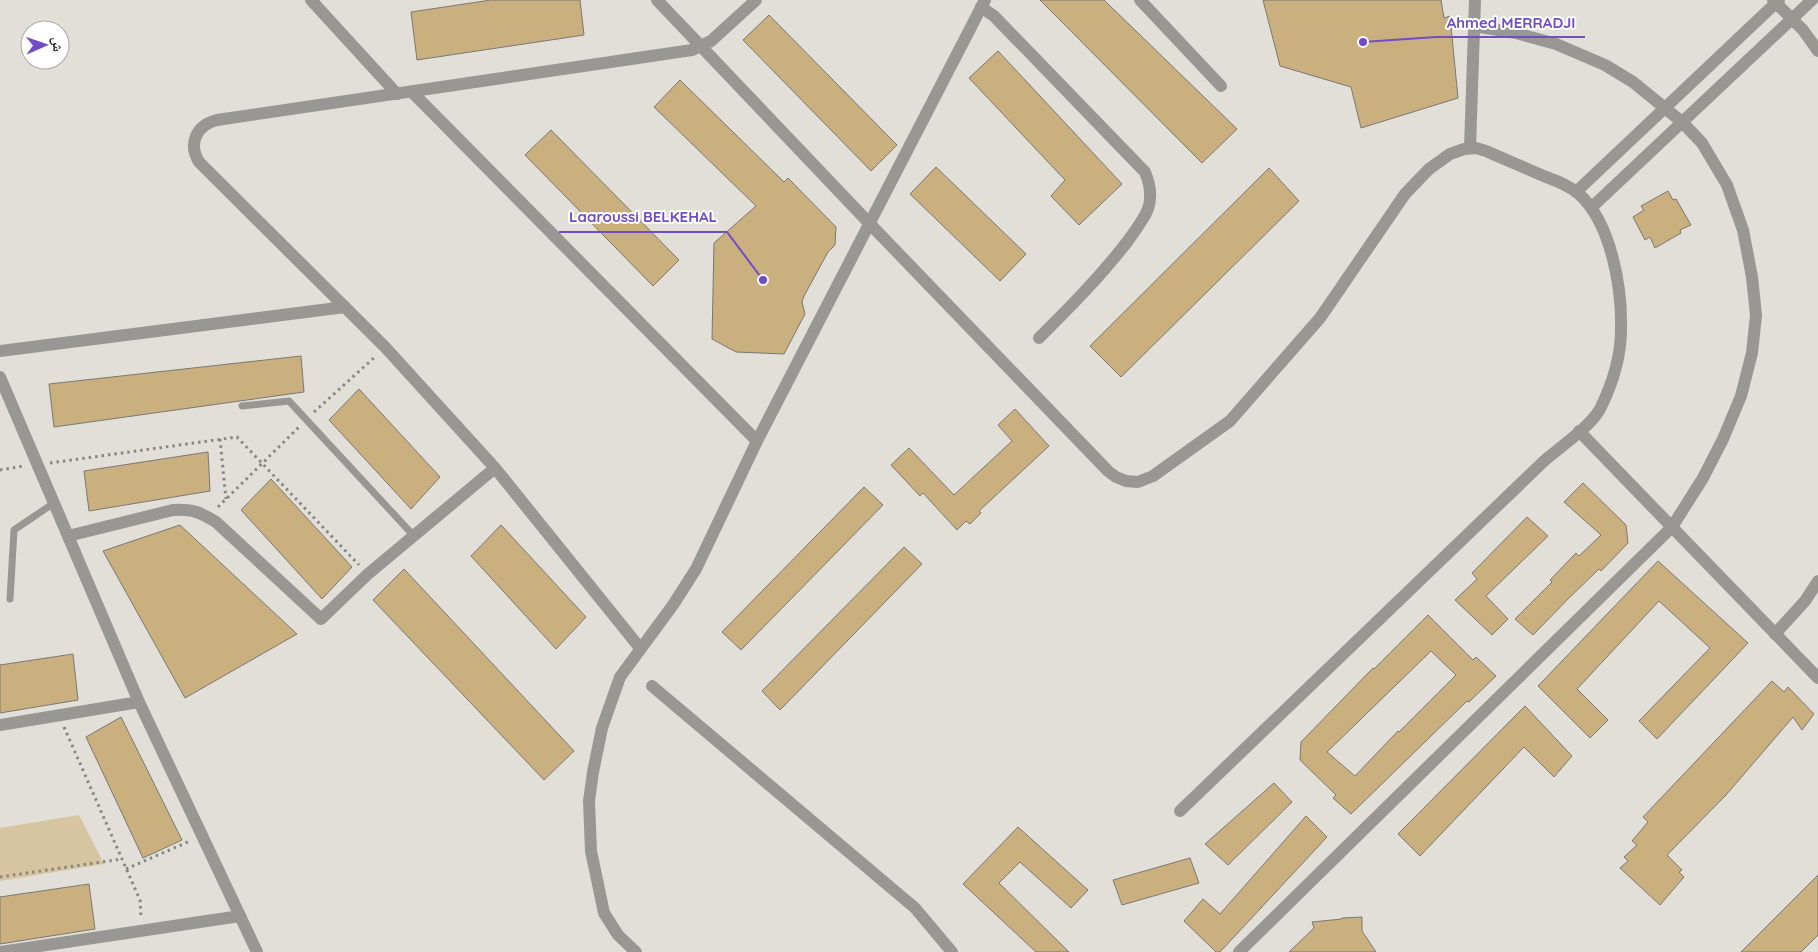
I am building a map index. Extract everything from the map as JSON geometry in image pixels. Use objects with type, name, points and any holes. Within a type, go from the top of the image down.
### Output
[{"type":"street","points":[[311,0],[398,94]]},
{"type":"street","points":[[657,0],[1108,471],[1126,481],[1138,482],[1153,476],[1230,421],[1320,318],[1405,194],[1429,169],[1450,154],[1470,148],[1486,151],[1570,186],[1592,207],[1608,240],[1618,287],[1621,329],[1618,360],[1610,386],[1599,411],[1591,421],[1544,461],[1180,811]]},
{"type":"street","points":[[640,648],[495,468],[385,347],[198,162],[193,150],[193,143],[199,130],[204,125],[217,120],[682,52],[702,46],[720,34],[756,0]]},
{"type":"street","points":[[1470,148],[1475,0]]},
{"type":"street","points":[[1592,207],[1812,0]]},
{"type":"street","points":[[1576,192],[1776,1],[1803,30],[1818,52]]},
{"type":"street","points":[[1147,2],[1221,86]]},
{"type":"street","points":[[636,952],[618,935],[604,913],[591,850],[589,801],[602,728],[620,676],[674,605],[696,569],[757,442],[983,3],[1145,172],[1150,182],[1148,209],[1137,229],[1113,260],[1079,298],[1038,338]]},
{"type":"street","points":[[1239,952],[1672,527],[1703,478],[1742,396],[1752,353],[1756,314],[1752,277],[1743,230],[1727,185],[1702,143],[1682,122],[1633,82],[1605,65],[1556,44],[1516,33],[1474,26]]},
{"type":"street","points":[[412,92],[757,442]]},
{"type":"street","points":[[0,351],[345,307]]},
{"type":"street","points":[[0,377],[140,702],[257,952]]},
{"type":"street","points":[[1579,431],[1818,678]]},
{"type":"street","points":[[68,536],[173,510],[189,510],[216,522],[321,619],[368,574],[495,468]]},
{"type":"street","points":[[1775,634],[1805,601],[1818,581]]},
{"type":"street","points":[[652,686],[915,908],[952,952]]},
{"type":"street","points":[[0,724],[140,702]]},
{"type":"street","points":[[0,952],[240,916]]},
{"type":"lane","points":[[242,406],[289,401],[414,536]]},
{"type":"lane","points":[[10,599],[14,530],[54,503]]},
{"type":"path","points":[[208,517],[306,420],[385,347]]},
{"type":"path","points":[[0,470],[237,436],[368,574]]},
{"type":"path","points":[[220,439],[226,499]]},
{"type":"path","points":[[59,715],[140,900],[141,930]]},
{"type":"path","points":[[126,869],[202,835]]},
{"type":"path","points":[[0,877],[122,859]]},
{"type":"shaded area","points":[[79,815],[104,864],[0,881],[0,828]]},
{"type":"building","points":[[491,0],[580,0],[584,35],[417,60],[411,12]]},
{"type":"building","points":[[1040,0],[1104,0],[1237,129],[1202,163]]},
{"type":"building","points":[[1263,0],[1441,0],[1444,18],[1450,16],[1458,98],[1361,128],[1351,87],[1280,66]]},
{"type":"building","points":[[769,15],[897,145],[871,171],[743,40]]},
{"type":"building","points":[[998,51],[1122,184],[1079,225],[1051,196],[1065,180],[969,78]]},
{"type":"building","points":[[680,80],[784,182],[788,178],[836,227],[835,245],[828,252],[804,296],[802,302],[805,314],[784,354],[736,352],[712,339],[714,243],[756,206],[654,107]]},
{"type":"building","points":[[551,130],[679,260],[653,286],[525,155]]},
{"type":"building","points":[[936,167],[1026,254],[1000,281],[910,194]]},
{"type":"building","points":[[1269,168],[1299,201],[1121,377],[1090,346]]},
{"type":"building","points":[[1668,191],[1673,200],[1676,199],[1691,225],[1680,230],[1681,233],[1655,248],[1650,237],[1645,240],[1633,217],[1644,210],[1641,206]]},
{"type":"building","points":[[301,356],[304,392],[54,427],[49,384]]},
{"type":"building","points":[[359,389],[440,477],[411,509],[329,420]]},
{"type":"building","points":[[1015,409],[1049,446],[979,511],[981,513],[970,524],[966,521],[957,530],[923,493],[920,496],[891,465],[909,448],[954,495],[1012,441],[998,425]]},
{"type":"building","points":[[208,452],[210,491],[89,511],[84,471]]},
{"type":"building","points":[[271,479],[352,567],[322,599],[241,510]]},
{"type":"building","points":[[1583,483],[1626,525],[1628,543],[1601,571],[1599,569],[1568,599],[1533,635],[1515,619],[1552,582],[1550,580],[1576,553],[1579,556],[1601,535],[1564,502]]},
{"type":"building","points":[[864,487],[883,505],[741,650],[722,632]]},
{"type":"building","points":[[1527,517],[1548,536],[1486,596],[1508,619],[1492,635],[1455,600],[1477,579],[1472,573]]},
{"type":"building","points":[[180,525],[297,634],[185,698],[103,551]]},
{"type":"building","points":[[501,525],[586,617],[556,649],[471,556]]},
{"type":"building","points":[[904,547],[922,564],[780,710],[762,691]]},
{"type":"building","points":[[1658,561],[1748,643],[1657,739],[1639,721],[1710,648],[1659,601],[1577,689],[1608,720],[1590,738],[1538,686]]},
{"type":"building","points":[[404,569],[574,751],[544,780],[373,600]]},
{"type":"building","points":[[1428,615],[1473,660],[1476,657],[1496,676],[1469,702],[1467,701],[1351,814],[1333,798],[1336,795],[1300,760],[1301,742]],"holes":[[[1431,651],[1456,675],[1355,776],[1327,752]]]},
{"type":"building","points":[[73,654],[78,700],[0,713],[0,665]]},
{"type":"building","points":[[1772,681],[1784,692],[1788,687],[1814,714],[1802,730],[1793,717],[1726,795],[1667,855],[1682,870],[1679,872],[1684,877],[1660,905],[1620,868],[1628,861],[1624,857],[1637,845],[1632,841],[1648,822],[1643,817]]},
{"type":"building","points":[[1525,706],[1572,756],[1554,777],[1524,747],[1420,856],[1398,834]]},
{"type":"building","points":[[121,717],[182,840],[143,858],[86,737]]},
{"type":"building","points":[[1274,783],[1292,802],[1228,865],[1205,844]]},
{"type":"building","points":[[1306,816],[1327,837],[1220,952],[1216,952],[1184,921],[1203,899],[1220,914]]},
{"type":"building","points":[[1018,827],[1088,890],[1071,908],[1020,862],[999,883],[1069,952],[1036,952],[963,884]]},
{"type":"building","points":[[1190,858],[1199,883],[1122,905],[1113,880]]},
{"type":"building","points":[[1818,875],[1818,935],[1801,952],[1741,952]]},
{"type":"building","points":[[89,884],[95,929],[0,944],[0,897]]},
{"type":"building","points":[[1362,917],[1362,931],[1376,952],[1289,952],[1314,928],[1312,922]]},
{"type":"place","name":"Ahmed MERRADJI","points":[[1363,42]]},
{"type":"place","name":"Laaroussi BELKEHAL","points":[[763,280]]}]
